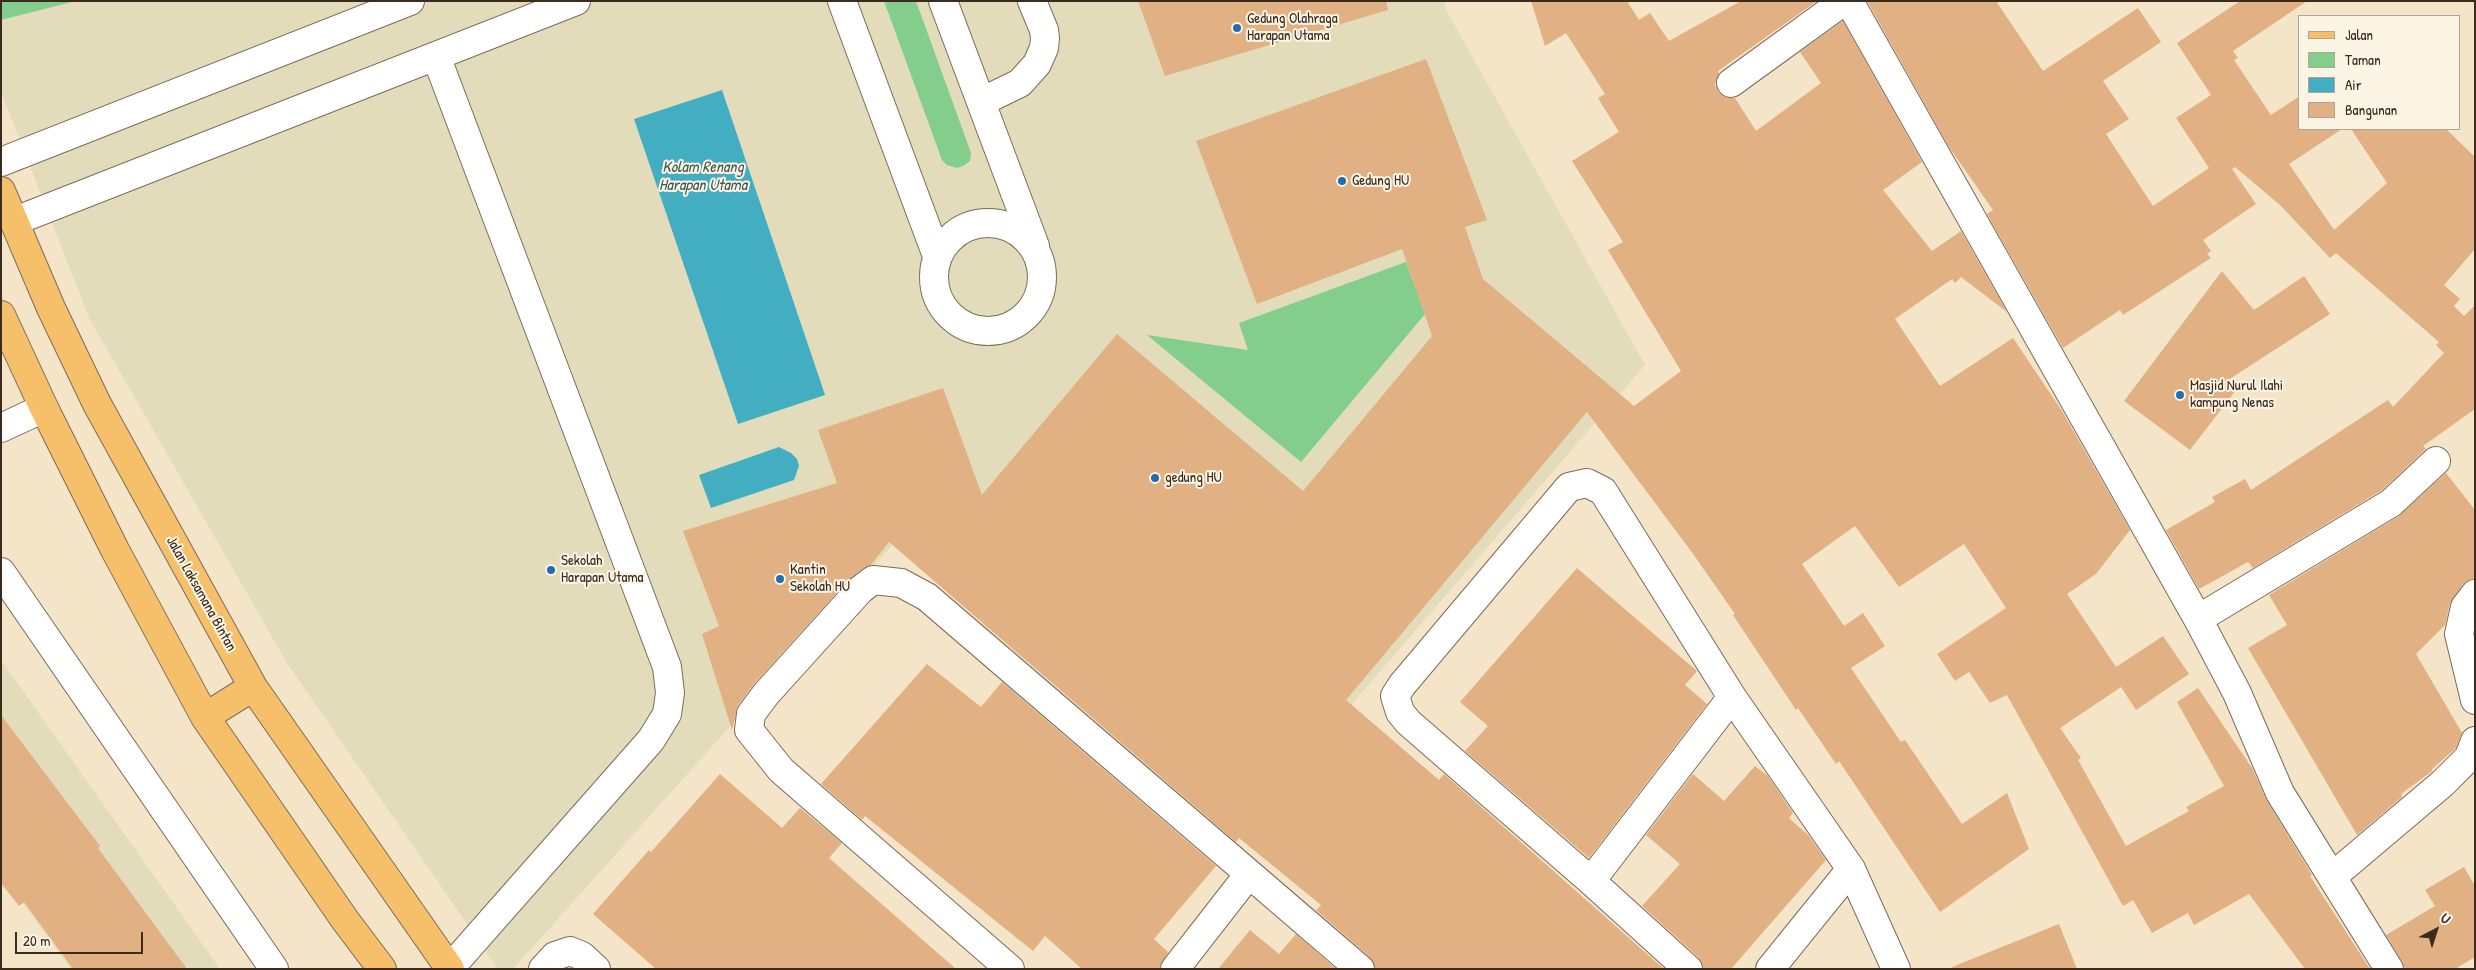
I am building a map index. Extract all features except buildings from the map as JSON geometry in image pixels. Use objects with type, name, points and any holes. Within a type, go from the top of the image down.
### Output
[{"type":"main road","name":"Jalan Laksamana Bintan","points":[[1,191],[51,308],[96,404],[253,687],[450,969]]},
{"type":"main road","points":[[1,315],[44,408],[115,550],[205,717],[345,920],[382,969]]},
{"type":"main road","points":[[205,717],[253,687]]},
{"type":"street","points":[[1,162],[410,1]]},
{"type":"street","points":[[15,221],[576,1]]},
{"type":"street","points":[[842,1],[937,256]]},
{"type":"street","points":[[944,1],[1038,252],[1043,269],[1043,287],[1036,304],[1025,318],[1011,327],[992,331],[974,330],[958,322],[944,309],[936,292],[934,275],[937,256],[947,240],[961,229],[978,222],[996,222],[1012,227],[1027,238],[1038,252]]},
{"type":"street","points":[[981,102],[1020,83],[1037,64],[1044,48],[1044,30],[1032,1]]},
{"type":"street","points":[[1731,83],[1844,1]]},
{"type":"street","points":[[1849,1],[2198,619],[2237,693],[2280,793],[2389,969]]},
{"type":"street","points":[[436,56],[667,667],[670,693],[667,714],[651,740],[450,969]]},
{"type":"street","points":[[1,428],[44,408]]},
{"type":"street","points":[[2198,619],[2391,503],[2436,461]]},
{"type":"street","points":[[1688,969],[1591,881],[1408,722],[1400,712],[1395,696],[1402,685],[1569,487],[1587,483],[1603,491],[1732,698],[1851,869],[1896,969]]},
{"type":"street","points":[[1,572],[274,969]]},
{"type":"street","points":[[1010,969],[781,770],[749,730],[751,714],[766,694],[860,590],[873,580],[900,583],[927,597],[1360,969]]},
{"type":"street","points":[[2475,594],[2464,607],[2459,634],[2475,700]]},
{"type":"street","points":[[1591,881],[1732,698]]},
{"type":"street","points":[[2332,876],[2443,783],[2469,757],[2475,742]]},
{"type":"street","points":[[1770,969],[1851,869]]},
{"type":"street","points":[[1175,969],[1249,874]]},
{"type":"street","points":[[543,969],[555,956],[570,951],[582,956],[596,969]]},
{"type":"shaded area","name":"Sekolah Harapan Utama","points":[[1,1],[1444,1],[1445,8],[1645,365],[1293,772],[953,477],[513,969],[498,969],[287,663],[89,318],[1,91]]},
{"type":"shaded area","points":[[1,660],[220,969],[71,969],[1,873]]},
{"type":"green space","points":[[1,1],[76,1],[1,20]]},
{"type":"green space","points":[[884,1],[916,1],[971,153],[970,161],[963,166],[957,168],[947,165],[942,160]]},
{"type":"green space","points":[[1406,262],[1425,314],[1301,462],[1147,335],[1248,350],[1239,323]]},
{"type":"water","name":"Kolam Renang Harapan Utama","points":[[722,90],[825,395],[738,424],[634,119]]},
{"type":"water","points":[[779,447],[791,453],[797,459],[799,466],[794,480],[711,508],[699,475]]},
{"type":"place","name":"Gedung Olahraga Harapan Utama","points":[[1237,28]]},
{"type":"place","name":"Gedung HU","points":[[1342,181]]},
{"type":"place","name":"Masjid Nurul Ilahi kampung Nenas","points":[[2180,395]]},
{"type":"place","name":"gedung HU","points":[[1155,478]]},
{"type":"place","name":"Sekolah Harapan Utama","points":[[551,570]]},
{"type":"place","name":"Kantin Sekolah HU","points":[[780,579]]}]
